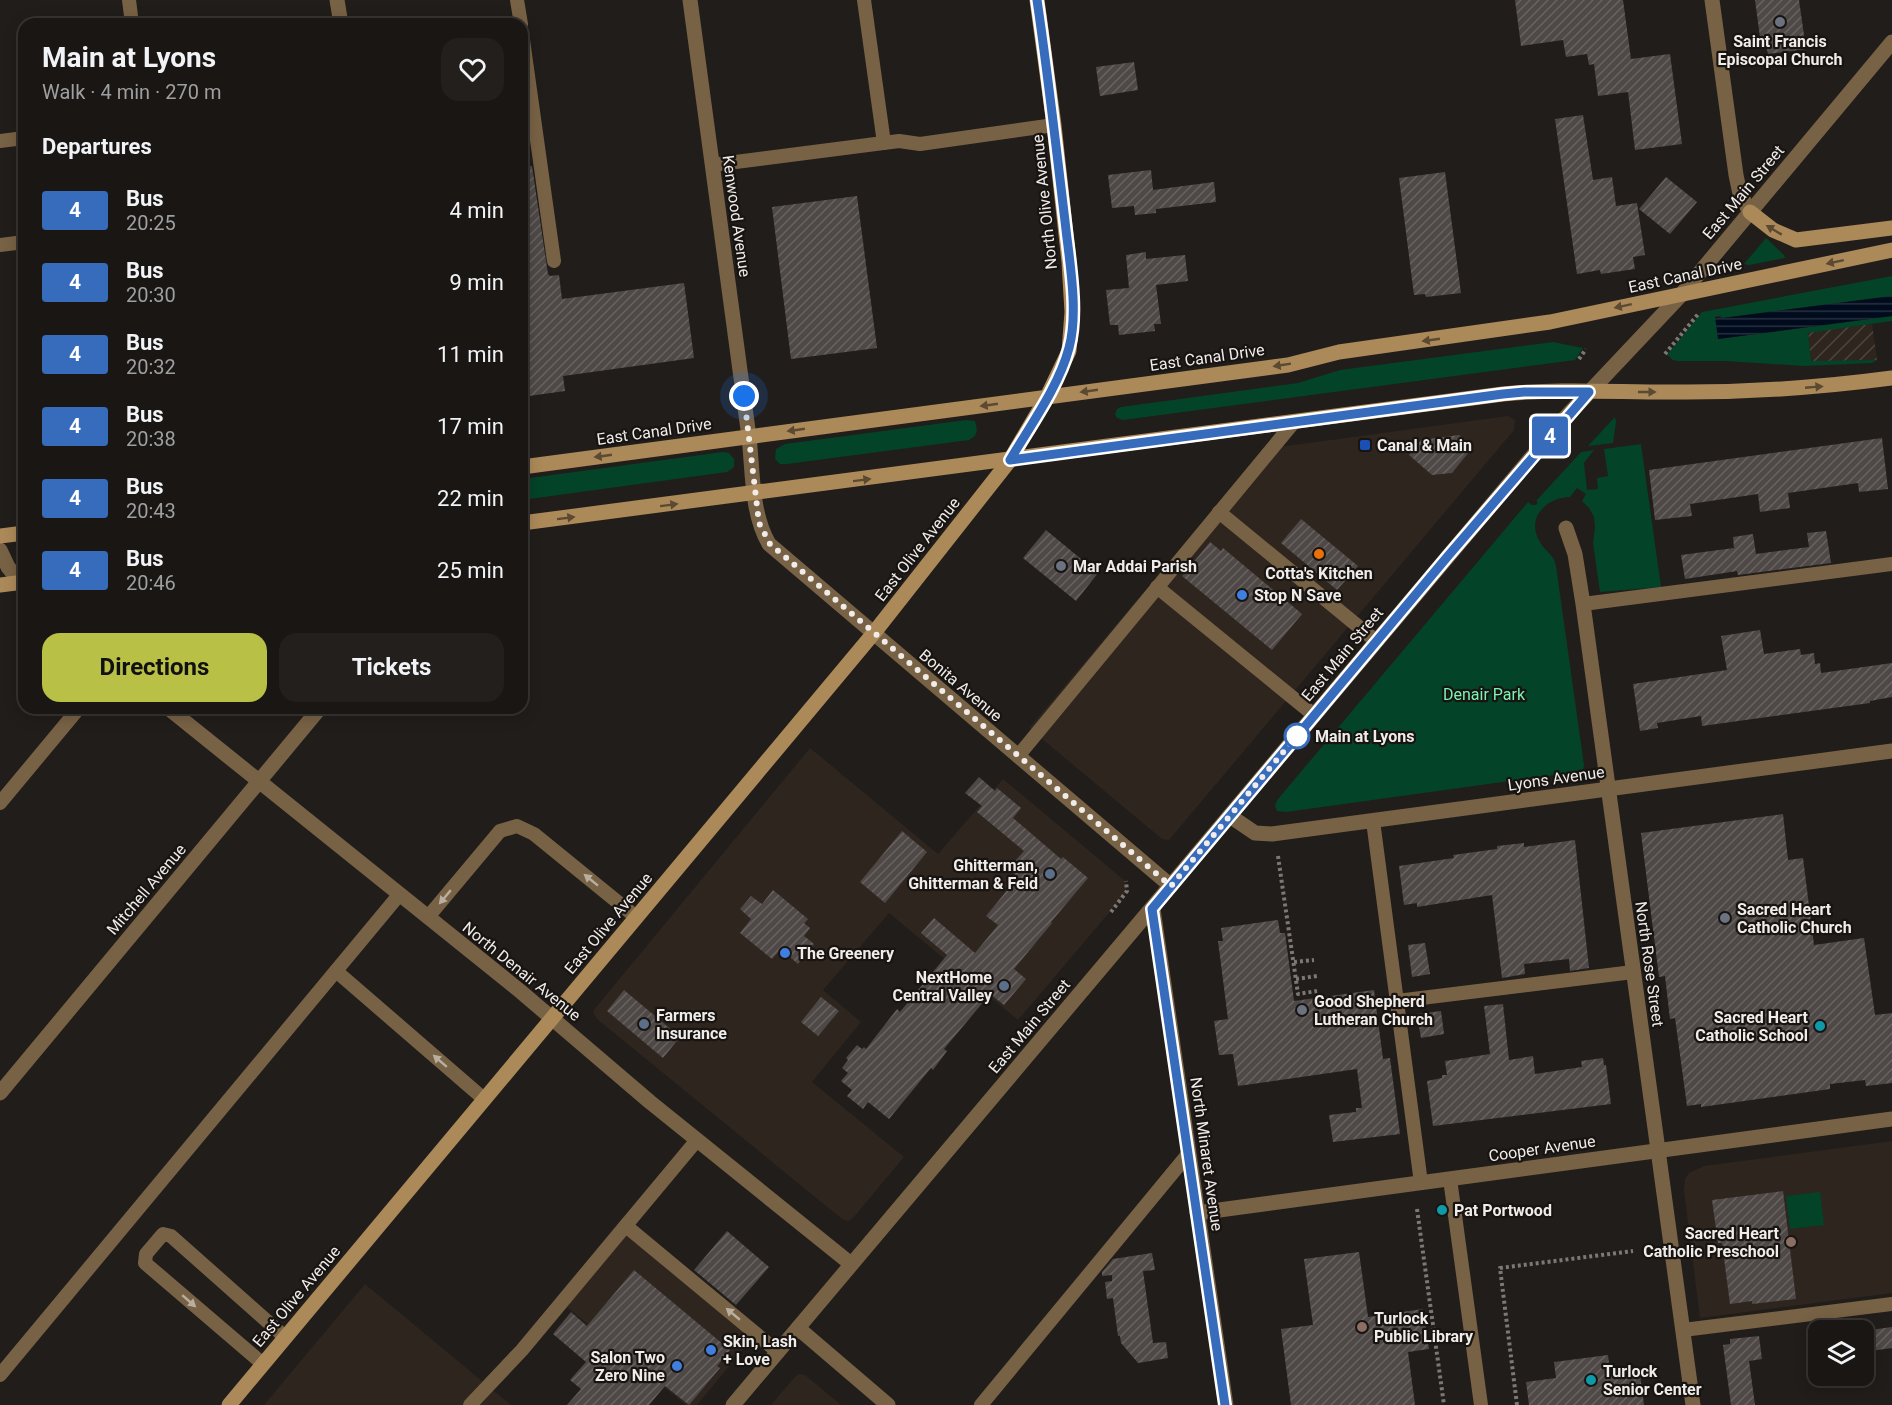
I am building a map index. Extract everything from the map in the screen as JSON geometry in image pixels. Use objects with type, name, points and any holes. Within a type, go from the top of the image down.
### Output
[{"type":"main road","name":"North Olive Avenue","points":[[1010,460],[1066,360],[1072,324],[1069,262],[1037,0]]},
{"type":"main road","points":[[1750,212],[1773,230],[1796,240],[1892,228]]},
{"type":"main road","name":"East Canal Drive","points":[[528,466],[1288,365],[1339,352],[1550,322],[1892,250]]},
{"type":"main road","points":[[528,522],[1524,392],[1773,390],[1892,378]]},
{"type":"main road","name":"East Olive Avenue","points":[[229,1405],[873,634],[1010,460]]},
{"type":"main road","points":[[0,536],[18,534]]},
{"type":"main road","points":[[0,585],[18,584]]},
{"type":"street","points":[[337,0],[339,18]]},
{"type":"street","name":"Kenwood Avenue","points":[[690,0],[755,494]]},
{"type":"street","points":[[1712,0],[1736,176],[1740,194],[1750,212]]},
{"type":"street","name":"East Main Street","points":[[733,1405],[1376,641],[1589,392],[1681,295],[1892,42]]},
{"type":"street","name":"Bonita Avenue","points":[[755,494],[759,523],[770,544],[1171,886]]},
{"type":"street","name":"North Rose Street","points":[[1566,528],[1575,554],[1583,604],[1693,1405]]},
{"type":"street","points":[[0,550],[8,567],[18,579]]},
{"type":"street","name":"North Denair Avenue","points":[[175,714],[428,917],[851,1264]]},
{"type":"street","name":"Mitchell Avenue","points":[[0,1093],[315,714]]},
{"type":"street","name":"Lyons Avenue","points":[[1230,816],[1251,831],[1265,835],[1892,751]]},
{"type":"street","name":"North Minaret Avenue","points":[[1152,909],[1226,1405]]},
{"type":"street","name":"Cooper Avenue","points":[[1197,1213],[1892,1119]]},
{"type":"street","points":[[798,1328],[888,1405]]},
{"type":"lane","points":[[129,0],[131,18]]},
{"type":"lane","points":[[517,0],[520,18]]},
{"type":"lane","points":[[864,0],[884,143]]},
{"type":"lane","points":[[528,76],[554,261]]},
{"type":"lane","points":[[712,165],[899,141],[920,144],[1054,125]]},
{"type":"lane","points":[[0,141],[18,139]]},
{"type":"lane","points":[[0,245],[18,243]]},
{"type":"lane","points":[[1018,756],[1294,422]]},
{"type":"lane","points":[[1219,512],[1376,641]]},
{"type":"lane","points":[[1583,604],[1892,564]]},
{"type":"lane","points":[[1157,587],[1314,716]]},
{"type":"lane","points":[[0,803],[74,714]]},
{"type":"lane","points":[[1373,821],[1421,1183]]},
{"type":"lane","points":[[428,917],[500,831],[517,826],[534,834],[636,917]]},
{"type":"lane","points":[[0,1375],[399,895]]},
{"type":"lane","points":[[336,972],[484,1099]]},
{"type":"lane","points":[[1397,1001],[1634,972]]},
{"type":"lane","points":[[470,1405],[522,1350],[698,1140]]},
{"type":"lane","points":[[981,1405],[1189,1153]]},
{"type":"lane","points":[[1450,1179],[1481,1405]]},
{"type":"lane","points":[[626,1226],[778,1352]]},
{"type":"lane","points":[[263,1364],[145,1263],[146,1254],[163,1234],[171,1236],[285,1338]]},
{"type":"lane","points":[[1683,1330],[1892,1304]]},
{"type":"path","points":[[1665,354],[1699,313]]},
{"type":"path","points":[[1579,359],[1586,349]]},
{"type":"path","points":[[1278,856],[1298,994],[1317,991]]},
{"type":"path","points":[[1111,912],[1127,891],[1126,881]]},
{"type":"path","points":[[1294,962],[1314,960]]},
{"type":"path","points":[[1296,979],[1317,976]]},
{"type":"path","points":[[1417,1209],[1444,1405]]},
{"type":"path","points":[[1517,1405],[1500,1268],[1633,1251]]},
{"type":"shaded area","points":[[1872,324],[1877,360],[1811,362],[1808,332]]},
{"type":"shaded area","points":[[1508,416],[1515,420],[1514,430],[1169,840],[1162,839],[1029,728],[1264,449]]},
{"type":"shaded area","points":[[810,748],[938,854],[1003,779],[1124,880],[1127,888],[1125,894],[1018,1020],[889,913],[823,990],[861,1022],[812,1082],[904,1157],[848,1221],[842,1219],[597,1019],[593,1011]]},
{"type":"shaded area","name":"Sacred Heart Catholic Preschool","points":[[1892,1141],[1892,1293],[1700,1318],[1684,1191],[1685,1179],[1689,1173],[1704,1166]]},
{"type":"shaded area","points":[[624,1216],[760,1329],[697,1405],[686,1405],[556,1298]]},
{"type":"shaded area","points":[[365,1284],[511,1405],[264,1405]]},
{"type":"shaded area","points":[[799,1374],[805,1375],[841,1405],[771,1405]]},
{"type":"green space","points":[[1766,238],[1785,258],[1744,264]]},
{"type":"green space","points":[[1892,276],[1892,296],[1722,318],[1715,317],[1719,339],[1892,316],[1892,321],[1808,333],[1811,361],[1877,360],[1872,363],[1804,366],[1725,361],[1678,361],[1667,355],[1702,312]]},
{"type":"green space","points":[[1553,342],[1583,348],[1575,360],[1123,420],[1117,418],[1115,414],[1121,407],[1298,383],[1340,370]]},
{"type":"green space","points":[[1615,417],[1613,443],[1588,446]]},
{"type":"green space","points":[[966,420],[975,421],[977,430],[975,436],[969,440],[787,464],[780,464],[775,459],[776,449],[785,444]]},
{"type":"green space","name":"Denair Park","points":[[1641,444],[1661,587],[1600,592],[1593,543],[1594,517],[1582,501],[1586,494],[1577,488],[1570,497],[1561,498],[1546,505],[1537,517],[1535,525],[1540,542],[1556,566],[1583,771],[1286,812],[1277,811],[1275,805],[1278,799],[1528,502],[1536,505],[1538,502],[1536,501],[1581,452],[1594,450],[1584,463],[1587,490],[1598,489],[1597,478],[1608,476],[1604,449]]},
{"type":"green space","points":[[723,452],[729,453],[734,459],[734,467],[727,472],[528,499],[528,478]]},
{"type":"green space","points":[[1820,1192],[1824,1225],[1790,1229],[1786,1196]]},
{"type":"water","points":[[1892,296],[1892,316],[1718,339],[1715,317],[1723,318]]},
{"type":"building","points":[[1515,0],[1623,0],[1631,59],[1670,54],[1682,144],[1635,150],[1628,92],[1598,96],[1594,64],[1589,65],[1587,54],[1566,57],[1563,40],[1521,46]]},
{"type":"building","name":"Saint Francis Episcopal Church","points":[[1755,0],[1799,0],[1806,49],[1768,54],[1766,44],[1761,45]]},
{"type":"building","points":[[1134,62],[1138,90],[1100,96],[1096,67]]},
{"type":"building","points":[[1583,115],[1593,180],[1612,177],[1616,206],[1637,203],[1645,255],[1633,257],[1635,269],[1601,274],[1600,270],[1577,274],[1555,119]]},
{"type":"building","points":[[528,166],[532,166],[548,274],[550,276],[559,275],[562,299],[684,283],[694,358],[563,376],[565,391],[528,396]]},
{"type":"building","points":[[1151,170],[1153,190],[1214,182],[1216,202],[1156,209],[1156,213],[1135,215],[1134,206],[1112,208],[1108,175]]},
{"type":"building","points":[[1445,172],[1461,293],[1426,297],[1425,294],[1414,295],[1399,178]]},
{"type":"building","points":[[1666,177],[1697,202],[1670,234],[1639,209]]},
{"type":"building","points":[[857,196],[877,348],[791,359],[772,207]]},
{"type":"building","points":[[1146,252],[1146,259],[1185,255],[1188,281],[1156,285],[1161,324],[1154,324],[1155,331],[1119,335],[1118,325],[1110,325],[1106,290],[1129,288],[1126,255]]},
{"type":"building","points":[[1459,435],[1473,447],[1452,473],[1432,475],[1409,455],[1421,440]]},
{"type":"building","points":[[1882,438],[1888,489],[1859,492],[1858,483],[1788,493],[1790,508],[1760,512],[1758,494],[1690,504],[1692,516],[1655,520],[1649,470]]},
{"type":"building","name":"Cotta's Kitchen","points":[[1301,519],[1358,566],[1337,590],[1281,543]]},
{"type":"building","name":"Mar Addai Parish","points":[[1046,530],[1098,573],[1076,601],[1023,558]]},
{"type":"building","points":[[1826,531],[1831,563],[1738,575],[1737,571],[1685,579],[1681,555],[1734,548],[1733,537],[1753,534],[1756,554],[1809,547],[1807,533]]},
{"type":"building","name":"Stop N Save","points":[[1210,542],[1221,551],[1223,548],[1302,614],[1272,650],[1182,576]]},
{"type":"building","points":[[1760,630],[1764,654],[1800,649],[1801,655],[1814,653],[1815,664],[1820,663],[1821,673],[1892,663],[1892,697],[1870,701],[1870,703],[1702,726],[1701,716],[1657,723],[1658,728],[1640,731],[1633,684],[1727,670],[1721,636]]},
{"type":"building","points":[[979,777],[995,791],[997,788],[1021,808],[1013,818],[1061,859],[1063,857],[1088,878],[1014,969],[1026,979],[1004,1005],[990,994],[944,1049],[947,1051],[933,1070],[931,1068],[889,1119],[868,1102],[863,1109],[847,1096],[852,1090],[841,1081],[848,1073],[842,1068],[848,1060],[846,1058],[857,1045],[866,1049],[897,1009],[900,1012],[947,955],[921,933],[934,918],[975,953],[998,925],[986,916],[1018,877],[1011,871],[1017,863],[1015,861],[1024,851],[977,812],[982,806],[965,793]]},
{"type":"building","points":[[1783,814],[1788,860],[1803,858],[1814,945],[1864,938],[1875,1015],[1892,1013],[1892,1083],[1866,1086],[1865,1080],[1830,1084],[1830,1089],[1701,1107],[1701,1104],[1687,1106],[1675,1018],[1670,1019],[1665,976],[1659,977],[1641,833]]},
{"type":"building","points":[[902,831],[927,852],[885,903],[860,882]]},
{"type":"building","points":[[1575,840],[1589,968],[1570,971],[1569,959],[1524,964],[1525,974],[1502,978],[1492,895],[1417,907],[1417,903],[1404,905],[1399,866],[1454,858],[1453,855],[1497,849],[1497,846],[1524,843],[1524,847]]},
{"type":"building","points":[[773,890],[808,919],[804,923],[810,928],[804,936],[814,944],[798,964],[781,949],[772,959],[740,933],[751,919],[740,909],[751,896],[762,904]]},
{"type":"building","name":"Good Shepherd Lutheran Church","points":[[1278,920],[1280,933],[1285,933],[1294,1001],[1374,990],[1383,1059],[1390,1058],[1400,1134],[1333,1142],[1329,1115],[1356,1112],[1356,1108],[1362,1108],[1357,1069],[1238,1086],[1233,1054],[1219,1055],[1214,1021],[1228,1019],[1218,941],[1223,941],[1221,928]]},
{"type":"building","points":[[1425,943],[1430,974],[1412,977],[1408,945]]},
{"type":"building","name":"Farmers Insurance","points":[[624,990],[680,1037],[663,1058],[607,1011]]},
{"type":"building","points":[[821,997],[839,1011],[818,1036],[801,1022]]},
{"type":"building","points":[[1503,1004],[1509,1060],[1533,1056],[1535,1074],[1582,1067],[1581,1061],[1603,1058],[1611,1104],[1433,1126],[1427,1081],[1447,1075],[1445,1061],[1490,1054],[1484,1006]]},
{"type":"building","points":[[1441,1011],[1444,1034],[1421,1038],[1417,1014]]},
{"type":"building","points":[[1783,1191],[1796,1299],[1730,1304],[1722,1243],[1718,1243],[1712,1200]]},
{"type":"building","points":[[727,1231],[769,1267],[736,1305],[694,1270]]},
{"type":"building","name":"Turlock Public Library","points":[[1359,1252],[1368,1317],[1423,1309],[1429,1349],[1408,1352],[1415,1405],[1291,1405],[1281,1329],[1313,1325],[1304,1259]]},
{"type":"building","points":[[1152,1253],[1155,1270],[1143,1271],[1153,1343],[1166,1342],[1168,1358],[1138,1363],[1118,1336],[1113,1298],[1107,1299],[1105,1282],[1112,1281],[1112,1275],[1102,1276],[1102,1272],[1113,1259]]},
{"type":"building","points":[[634,1270],[730,1350],[717,1366],[720,1368],[689,1405],[665,1386],[649,1405],[567,1405],[581,1389],[570,1380],[586,1362],[553,1334],[571,1312],[587,1326]]},
{"type":"building","points":[[1892,1327],[1892,1348],[1874,1350],[1874,1329]]},
{"type":"building","points":[[1759,1336],[1762,1359],[1749,1361],[1755,1405],[1731,1405],[1723,1345],[1730,1344],[1730,1339]]},
{"type":"building","name":"Turlock Senior Center","points":[[1608,1355],[1610,1371],[1639,1367],[1644,1405],[1529,1405],[1526,1382],[1556,1378],[1554,1362]]},
{"type":"bus line","name":"4","points":[[1037,0],[1067,240],[1072,324],[1066,360],[1010,460],[1503,394],[1589,392],[1448,556],[1152,909],[1225,1405]]},
{"type":"place","name":"Saint Francis Episcopal Church","points":[[1780,22]]},
{"type":"place","name":"Canal & Main","points":[[1365,445]]},
{"type":"place","name":"Cotta's Kitchen","points":[[1319,554]]},
{"type":"place","name":"Mar Addai Parish","points":[[1061,566]]},
{"type":"place","name":"Stop N Save","points":[[1242,595]]},
{"type":"place","name":"Main at Lyons","points":[[1297,736]]},
{"type":"place","name":"Ghitterman, Ghitterman & Feld","points":[[1050,874]]},
{"type":"place","name":"Sacred Heart Catholic Church","points":[[1725,918]]},
{"type":"place","name":"The Greenery","points":[[785,953]]},
{"type":"place","name":"NextHome Central Valley","points":[[1004,986]]},
{"type":"place","name":"Good Shepherd Lutheran Church","points":[[1302,1010]]},
{"type":"place","name":"Farmers Insurance","points":[[644,1024]]},
{"type":"place","name":"Sacred Heart Catholic School","points":[[1820,1026]]},
{"type":"place","name":"Pat Portwood","points":[[1442,1210]]},
{"type":"place","name":"Sacred Heart Catholic Preschool","points":[[1791,1242]]},
{"type":"place","name":"Turlock Public Library","points":[[1362,1327]]},
{"type":"place","name":"Skin, Lash + Love","points":[[711,1350]]},
{"type":"place","name":"Salon Two Zero Nine","points":[[677,1366]]},
{"type":"place","name":"Turlock Senior Center","points":[[1591,1380]]},
{"type":"route","points":[[744,396],[759,523],[770,544],[1171,886],[1300,732],[1297,736]]}]
